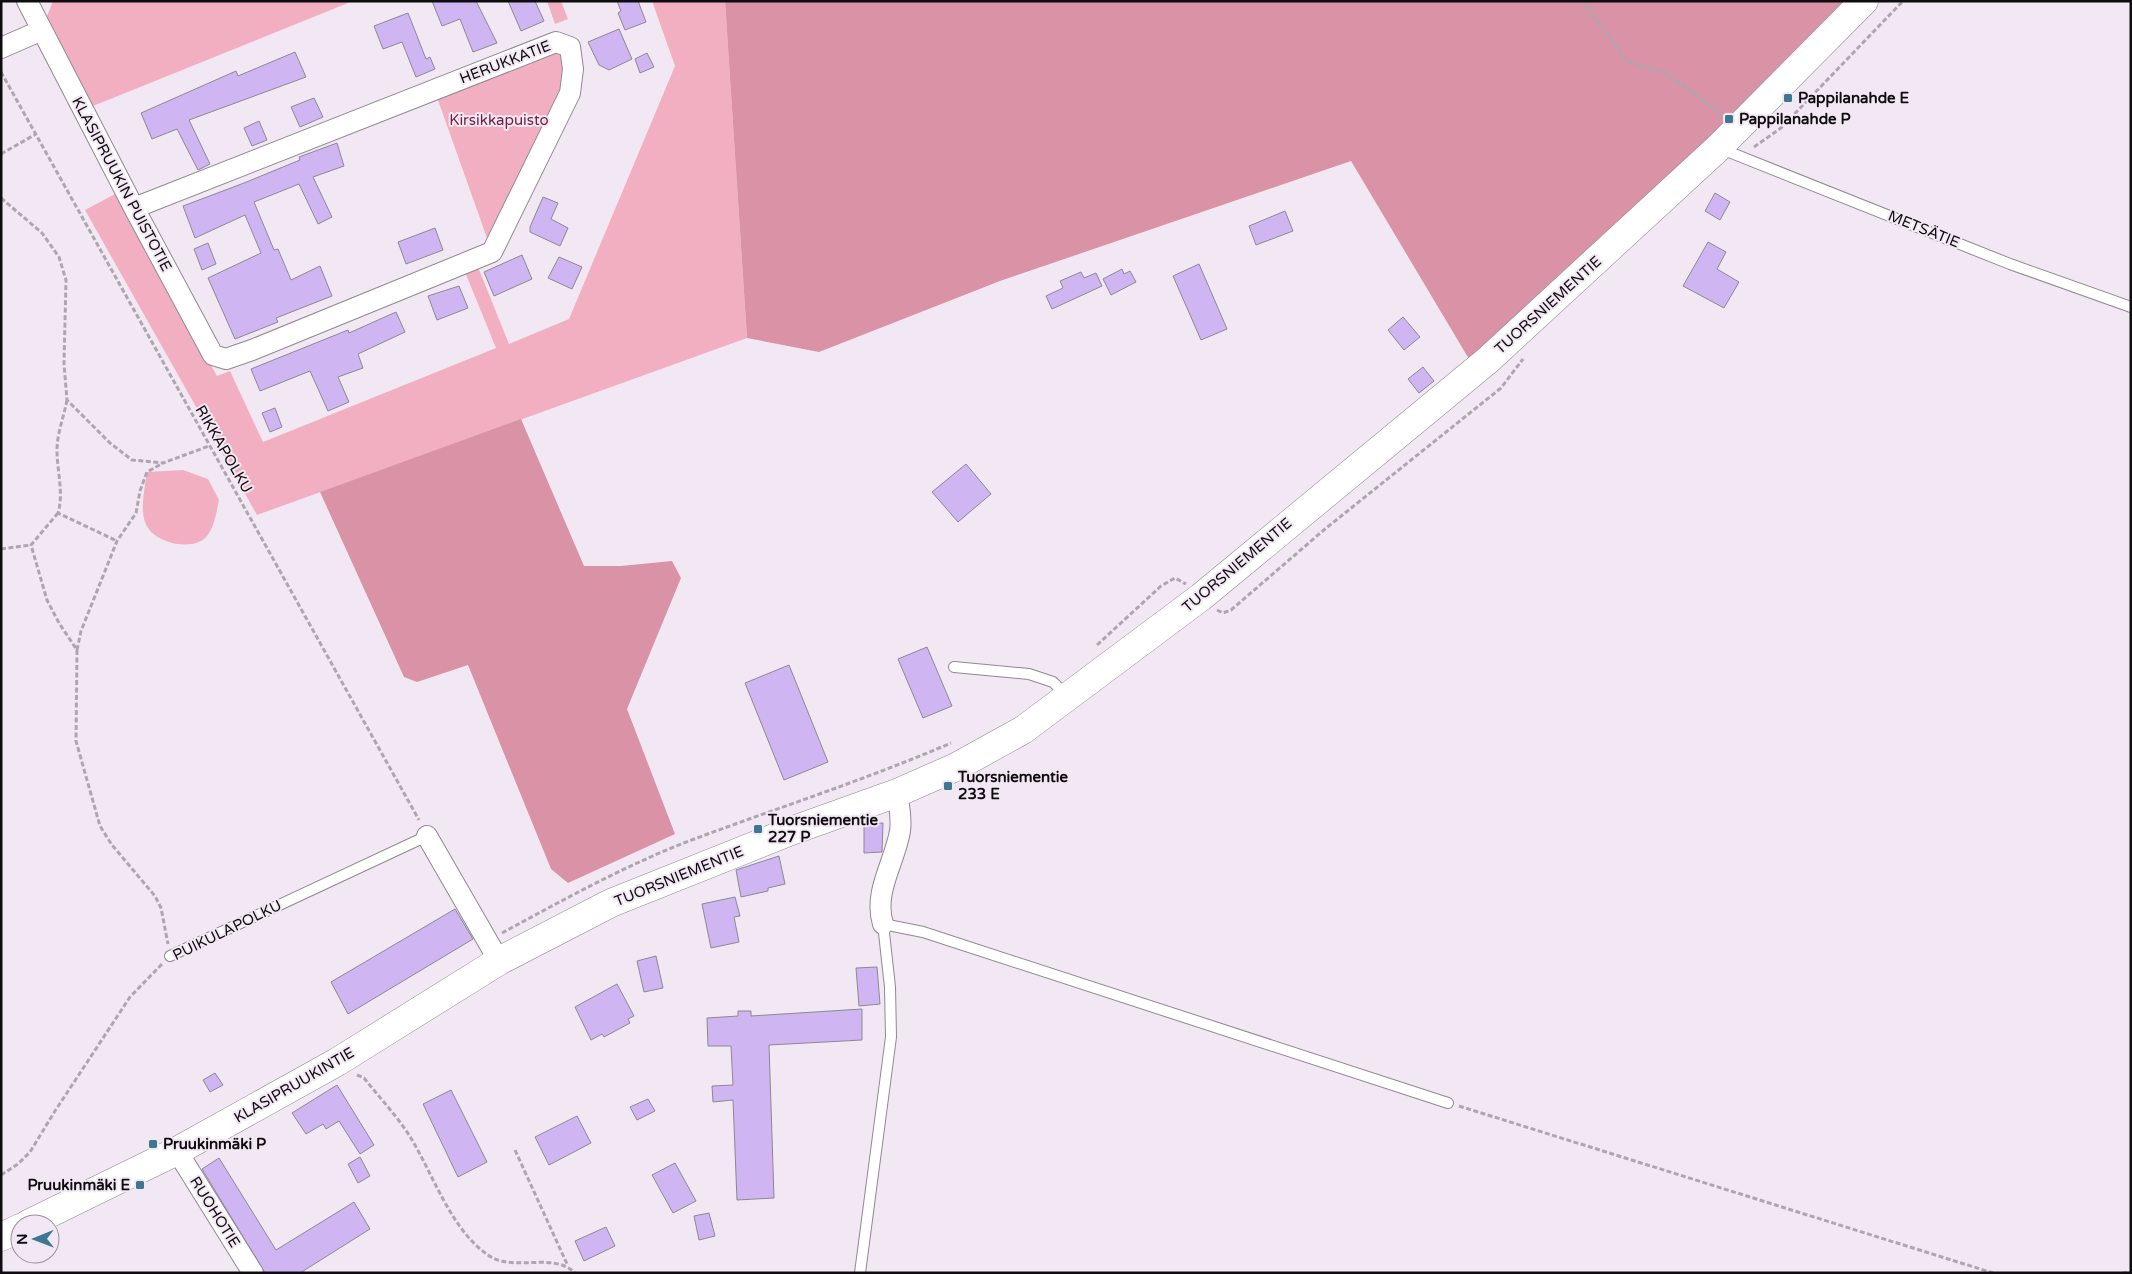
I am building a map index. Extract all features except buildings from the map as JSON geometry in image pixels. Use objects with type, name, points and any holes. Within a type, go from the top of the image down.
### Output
[{"type":"main road","name":"TUORSNIEMENTIE","points":[[493,951],[656,884],[897,793],[983,754],[1023,730],[1201,597],[1488,360],[1729,152],[1864,1]]},
{"type":"main road","name":"KLASIPRUUKINTIE","points":[[49,1214],[176,1152],[331,1065],[493,951]]},
{"type":"street","name":"KLASIPRUUKIN PUISTOTIE","points":[[27,1],[134,208],[214,354],[226,359]]},
{"type":"street","points":[[1,48],[42,30]]},
{"type":"street","name":"HERUKKATIE","points":[[134,208],[556,42],[570,47],[573,68],[570,93],[492,252],[226,359]]},
{"type":"street","points":[[883,924],[879,898],[900,831],[901,817],[897,793]]},
{"type":"street","points":[[428,836],[493,951]]},
{"type":"street","name":"RUOHOTIE","points":[[176,1152],[253,1273]]},
{"type":"lane","name":"METSÄTIE","points":[[1729,152],[2010,264],[2131,307]]},
{"type":"lane","points":[[954,667],[1029,674],[1053,682],[1068,698]]},
{"type":"lane","name":"PUIKULAPOLKU","points":[[170,956],[428,836]]},
{"type":"lane","points":[[860,1273],[890,1037],[890,987],[883,924],[923,932],[1448,1103]]},
{"type":"path","points":[[1584,1],[1627,62],[1666,72],[1729,119],[1729,152],[1763,143],[1781,128],[1903,1]]},
{"type":"path","name":"RIKKAPOLKU","points":[[1,72],[208,446],[428,836]]},
{"type":"path","points":[[1,154],[36,134]]},
{"type":"path","points":[[1,198],[42,233],[59,258],[64,273],[66,280],[64,364],[67,400],[57,449],[61,504],[58,513],[32,545],[1,549]]},
{"type":"path","points":[[1094,648],[1161,586],[1175,578],[1181,579],[1213,609],[1223,612],[1231,610],[1325,529],[1501,388],[1528,354]]},
{"type":"path","points":[[67,400],[110,443],[132,460],[163,463]]},
{"type":"path","points":[[170,956],[161,908],[155,896],[112,845],[100,826],[76,740],[77,650],[81,631],[117,541],[136,513],[140,490],[147,472],[163,463],[208,446]]},
{"type":"path","points":[[58,513],[117,541]]},
{"type":"path","points":[[32,545],[47,600],[58,623],[77,650]]},
{"type":"path","points":[[493,951],[594,883],[665,852],[889,770],[956,740]]},
{"type":"path","name":"PUIKULAPOLKU","points":[[1,1175],[18,1164],[30,1152],[130,997],[170,956]]},
{"type":"path","points":[[331,1065],[364,1078],[408,1134],[465,1235],[489,1256],[520,1264],[550,1263],[567,1265]]},
{"type":"path","points":[[1448,1103],[1992,1273]]},
{"type":"path","points":[[515,1150],[567,1265],[575,1273]]},
{"type":"path","points":[[2122,1273],[2131,1272]]},
{"type":"green space","points":[[53,1],[353,1],[93,106],[47,16]]},
{"type":"green space","points":[[547,1],[561,1],[568,19],[555,24]]},
{"type":"green space","points":[[652,1],[725,1],[747,338],[257,515],[85,210],[115,194],[217,376],[230,371],[263,442],[496,348],[465,272],[478,267],[509,344],[569,319],[675,66]]},
{"type":"green space","name":"Kirsikkapuisto","points":[[556,42],[573,77],[492,252],[434,89]]},
{"type":"green space","points":[[183,470],[208,479],[219,500],[212,528],[205,538],[194,544],[177,544],[161,539],[148,529],[143,510],[147,472]]},
{"type":"shaded area","points":[[725,1],[1852,1],[1738,112],[1469,359],[1351,161],[1000,281],[819,352],[747,338]]},
{"type":"shaded area","points":[[521,419],[584,566],[621,566],[672,561],[681,578],[627,709],[675,834],[568,883],[551,869],[468,665],[417,682],[404,677],[320,492]]},
{"type":"place","name":"Pappilanahde E","points":[[1788,98]]},
{"type":"place","name":"Pappilanahde P","points":[[1729,119]]},
{"type":"place","name":"Tuorsniementie 233 E","points":[[948,786]]},
{"type":"place","name":"Tuorsniementie 227 P","points":[[758,829]]},
{"type":"place","name":"Pruukinmäki P","points":[[153,1144]]},
{"type":"place","name":"Pruukinmäki E","points":[[140,1185]]}]
